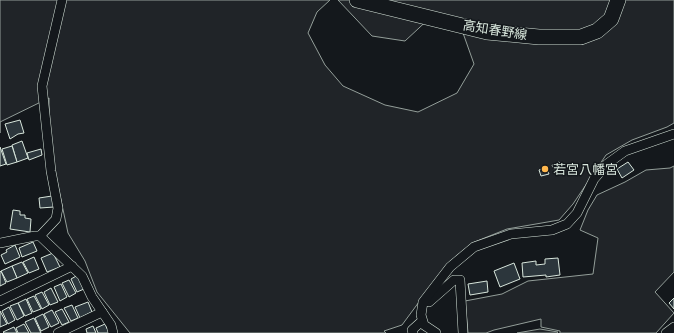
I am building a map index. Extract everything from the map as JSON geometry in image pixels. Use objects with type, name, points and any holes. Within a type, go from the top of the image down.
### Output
[{"type":"main road","name":"高知春野線","points":[[357,0],[487,32],[540,37],[581,37],[598,31],[611,19],[618,0]]},
{"type":"street","points":[[0,243],[40,236],[56,219],[58,208],[51,171],[42,86],[62,0]]},
{"type":"street","points":[[436,333],[424,325],[422,321],[421,315],[423,302],[450,267],[474,247],[511,234],[552,230],[568,224],[577,213],[594,179],[607,164],[625,151],[674,134]]},
{"type":"street","points":[[40,236],[82,276],[92,297],[111,325],[113,333]]},
{"type":"street","points":[[0,301],[72,266]]},
{"type":"street","points":[[422,310],[454,280],[460,280],[463,333]]},
{"type":"street","points":[[58,333],[102,312]]},
{"type":"street","points":[[413,333],[412,330],[422,321]]},
{"type":"street","points":[[666,333],[674,327]]},
{"type":"shaded area","points":[[0,0],[330,0],[317,12],[308,33],[325,65],[343,86],[385,105],[418,112],[457,93],[474,64],[463,33],[433,15],[405,41],[372,36],[338,0],[674,0],[674,123],[632,140],[606,155],[573,204],[559,220],[507,229],[472,243],[447,264],[402,325],[384,331],[386,333],[130,333],[97,292],[85,261],[68,233],[55,172],[49,117],[49,98],[0,122]]},
{"type":"shaded area","points":[[674,166],[674,272],[655,292],[674,313],[656,333],[560,333],[560,331],[541,327],[541,319],[486,333],[468,333],[465,301],[502,294],[528,281],[593,274],[598,238],[580,230],[588,210],[597,195],[646,170],[670,168]]},
{"type":"shaded area","points":[[540,329],[558,332],[517,333]]},
{"type":"building","points":[[20,120],[24,133],[18,134],[10,139],[5,124]]},
{"type":"building","points":[[22,141],[28,158],[17,162],[12,145]]},
{"type":"building","points":[[12,146],[17,162],[7,165],[2,149]]},
{"type":"building","points":[[0,147],[6,164],[0,166]]},
{"type":"building","points":[[41,149],[42,155],[29,160],[27,153]]},
{"type":"building","points":[[559,162],[562,168],[555,171],[552,165]]},
{"type":"building","points":[[628,162],[634,170],[622,178],[617,169]]},
{"type":"building","points":[[546,167],[549,174],[541,176],[539,170]]},
{"type":"building","points":[[52,196],[54,207],[40,208],[39,198]]},
{"type":"building","points":[[13,210],[20,211],[20,215],[25,215],[25,218],[31,219],[30,232],[10,229]]},
{"type":"building","points":[[33,242],[37,251],[22,257],[19,248]]},
{"type":"building","points":[[15,245],[20,257],[5,264],[1,255]]},
{"type":"building","points":[[53,253],[60,267],[47,272],[41,258]]},
{"type":"building","points":[[34,257],[39,269],[29,273],[23,262]]},
{"type":"building","points":[[558,258],[560,275],[546,277],[546,275],[523,277],[522,263],[536,261],[536,265],[545,264],[545,259]]},
{"type":"building","points":[[22,262],[28,273],[17,278],[12,266]]},
{"type":"building","points":[[514,263],[520,279],[500,287],[494,271]]},
{"type":"building","points":[[12,266],[17,278],[7,282],[1,271]]},
{"type":"building","points":[[1,271],[6,283],[0,286],[0,272]]},
{"type":"building","points":[[78,275],[84,289],[77,292],[71,279]]},
{"type":"building","points":[[69,280],[76,293],[69,297],[62,283]]},
{"type":"building","points":[[487,281],[488,292],[470,295],[468,284]]},
{"type":"building","points":[[61,284],[67,297],[60,301],[54,287]]},
{"type":"building","points":[[51,288],[58,302],[50,305],[44,292]]},
{"type":"building","points":[[42,292],[49,305],[42,309],[35,295]]},
{"type":"building","points":[[34,296],[41,309],[33,312],[27,299]]},
{"type":"building","points":[[674,298],[674,309],[669,303]]},
{"type":"building","points":[[26,299],[32,313],[25,316],[18,303]]},
{"type":"building","points":[[88,302],[92,312],[80,318],[75,307]]},
{"type":"building","points":[[18,303],[24,316],[17,320],[10,306]]},
{"type":"building","points":[[72,305],[78,318],[71,321],[64,308]]},
{"type":"building","points":[[9,307],[15,320],[8,324],[2,311]]},
{"type":"building","points":[[62,309],[69,322],[62,325],[55,312]]},
{"type":"building","points":[[52,310],[59,323],[51,327],[44,314]]},
{"type":"building","points":[[0,311],[7,324],[0,327]]},
{"type":"building","points":[[43,314],[49,327],[41,331],[35,318]]},
{"type":"building","points":[[34,318],[41,333],[31,333],[25,322]]},
{"type":"building","points":[[24,324],[29,333],[18,333],[16,328]]},
{"type":"building","points":[[105,324],[109,333],[98,333],[96,328]]},
{"type":"building","points":[[93,326],[96,333],[87,333],[86,329]]},
{"type":"building","points":[[14,327],[17,333],[3,332]]},
{"type":"place","name":"若宮八幡宮","points":[[545,169]]}]
